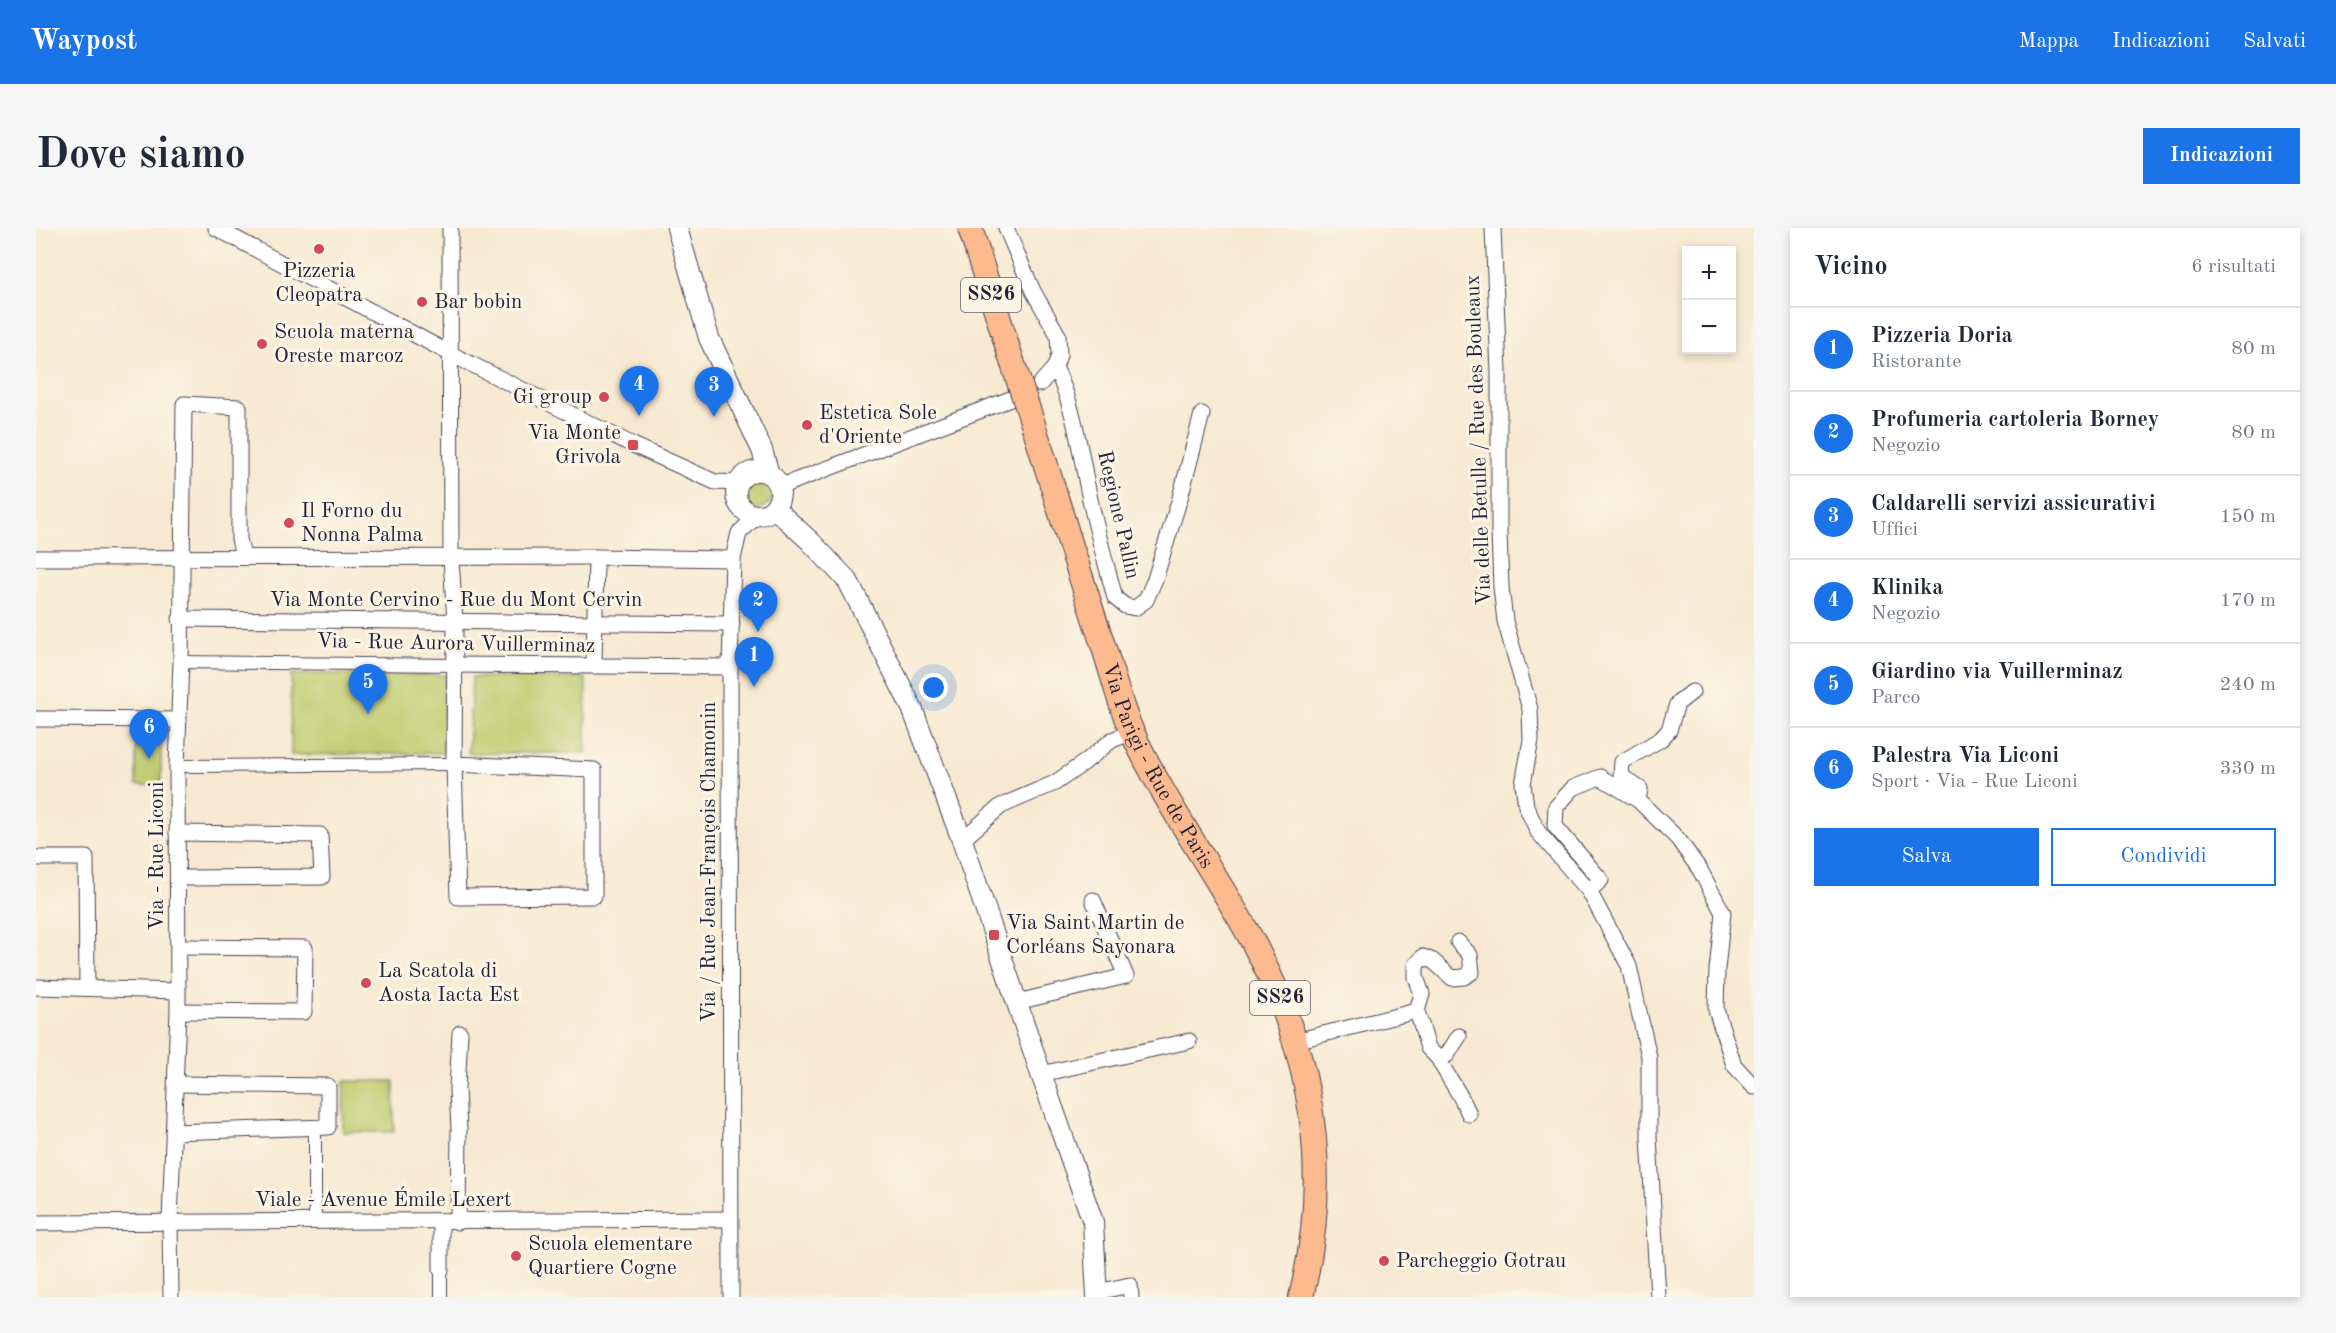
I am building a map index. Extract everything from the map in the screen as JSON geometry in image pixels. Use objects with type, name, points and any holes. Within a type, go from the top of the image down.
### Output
[{"type":"main road","name":"Via Parigi - Rue de Paris","points":[[970,228],[1132,732],[1166,799],[1252,940],[1283,1005],[1307,1088],[1312,1114],[1316,1179],[1313,1232],[1301,1297]]},
{"type":"street","points":[[216,228],[449,352],[685,470],[716,482],[738,483]]},
{"type":"street","points":[[177,766],[454,764],[594,770],[594,896],[458,897],[454,764],[456,665],[451,558],[450,228]]},
{"type":"street","points":[[677,228],[709,338],[774,480],[779,498],[766,512]]},
{"type":"street","points":[[1006,228],[1033,291],[1058,335],[1059,355],[1055,367],[1040,384]]},
{"type":"street","name":"Via delle Betulle / Rue des Bouleaux","points":[[1493,228],[1499,372],[1501,586],[1505,621],[1530,709],[1531,740],[1524,784],[1526,807],[1538,832],[1589,891],[1629,966],[1649,1057],[1649,1137],[1658,1297]]},
{"type":"street","name":"Regione Pallin","points":[[1055,367],[1067,391],[1077,427],[1091,504],[1115,598],[1125,606],[1135,608],[1146,600],[1155,579],[1180,498],[1202,414]]},
{"type":"street","points":[[1013,398],[774,480],[752,471],[738,483],[735,493],[738,503],[747,512],[766,512],[810,541],[848,581],[912,708],[962,840],[1093,1221],[1097,1294],[1130,1285],[1131,1297]]},
{"type":"street","name":"Via - Rue Liconi","points":[[171,1297],[170,1221],[179,947],[177,766],[181,662],[184,404],[239,407],[239,539],[243,557]]},
{"type":"street","name":"Via / Rue Jean-François Chamonin","points":[[731,1297],[730,667],[734,559],[740,533],[766,512]]},
{"type":"street","points":[[594,666],[596,557]]},
{"type":"street","points":[[36,558],[596,557],[734,559]]},
{"type":"street","name":"Via Monte Cervino - Rue du Mont Cervin","points":[[180,619],[732,624]]},
{"type":"street","name":"Via - Rue Aurora Vuillerminaz","points":[[181,662],[730,667]]},
{"type":"street","points":[[1638,800],[1640,789],[1621,776],[1622,762],[1661,739],[1669,730],[1677,704],[1692,692]]},
{"type":"street","points":[[36,719],[179,720]]},
{"type":"street","points":[[962,840],[1001,807],[1055,783],[1112,740],[1132,732]]},
{"type":"street","points":[[1589,891],[1601,880],[1555,826],[1556,807],[1573,788],[1600,777],[1638,800],[1678,839],[1700,870],[1723,913],[1717,969],[1716,1010],[1734,1065],[1754,1087]]},
{"type":"street","points":[[177,833],[320,835],[322,877],[178,878]]},
{"type":"street","points":[[36,858],[86,858],[87,988]]},
{"type":"street","points":[[1017,1002],[1126,976],[1093,900]]},
{"type":"street","points":[[1458,942],[1470,955],[1472,972],[1464,977],[1452,978],[1433,961],[1423,957],[1416,965],[1416,977],[1422,994],[1417,1011],[1428,1047],[1438,1058],[1469,1114]]},
{"type":"street","points":[[178,1011],[304,1012],[305,948],[179,947]]},
{"type":"street","points":[[36,987],[178,991]]},
{"type":"street","points":[[1294,1041],[1417,1011]]},
{"type":"street","points":[[458,1222],[457,1089],[460,1033]]},
{"type":"street","points":[[1438,1058],[1448,1055],[1459,1036]]},
{"type":"street","points":[[1041,1074],[1189,1041]]},
{"type":"street","points":[[174,1132],[328,1127],[328,1086],[176,1084]]},
{"type":"street","points":[[315,1127],[315,1221]]},
{"type":"street","name":"Viale - Avenue Émile Lexert","points":[[36,1222],[458,1222],[730,1219]]},
{"type":"street","points":[[441,1222],[441,1297]]},
{"type":"green space","points":[[758,478],[769,482],[773,493],[769,504],[758,508],[747,504],[743,493],[747,482]]},
{"type":"green space","points":[[291,674],[445,675],[443,753],[291,755]]},
{"type":"green space","points":[[472,677],[586,678],[586,753],[468,753]]},
{"type":"green space","points":[[136,732],[161,732],[161,786],[136,785]]},
{"type":"green space","points":[[344,1081],[394,1081],[394,1132],[343,1132]]},
{"type":"place","name":"Pizzeria Cleopatra","points":[[319,249]]},
{"type":"place","name":"Bar bobin","points":[[422,302]]},
{"type":"place","name":"Scuola materna Oreste marcoz","points":[[262,344]]},
{"type":"place","name":"Gi group","points":[[604,397]]},
{"type":"place","name":"Klinika","points":[[639,416]]},
{"type":"place","name":"Caldarelli servizi assicurativi","points":[[714,417]]},
{"type":"place","name":"Estetica Sole d'Oriente","points":[[807,425]]},
{"type":"place","name":"Via Monte Grivola","points":[[633,445]]},
{"type":"place","name":"Il Forno du Nonna Palma","points":[[289,523]]},
{"type":"place","name":"Profumeria cartoleria Borney","points":[[758,632]]},
{"type":"place","name":"Pizzeria Doria","points":[[754,687]]},
{"type":"place","name":"Giardino via Vuillerminaz","points":[[368,714]]},
{"type":"place","name":"Palestra Via Liconi","points":[[149,759]]},
{"type":"place","name":"Via Saint Martin de Corléans Sayonara","points":[[994,935]]},
{"type":"place","name":"La Scatola di Aosta Iacta Est","points":[[366,983]]},
{"type":"place","name":"Scuola elementare Quartiere Cogne","points":[[516,1256]]},
{"type":"place","name":"Parcheggio Gotrau","points":[[1384,1261]]}]
